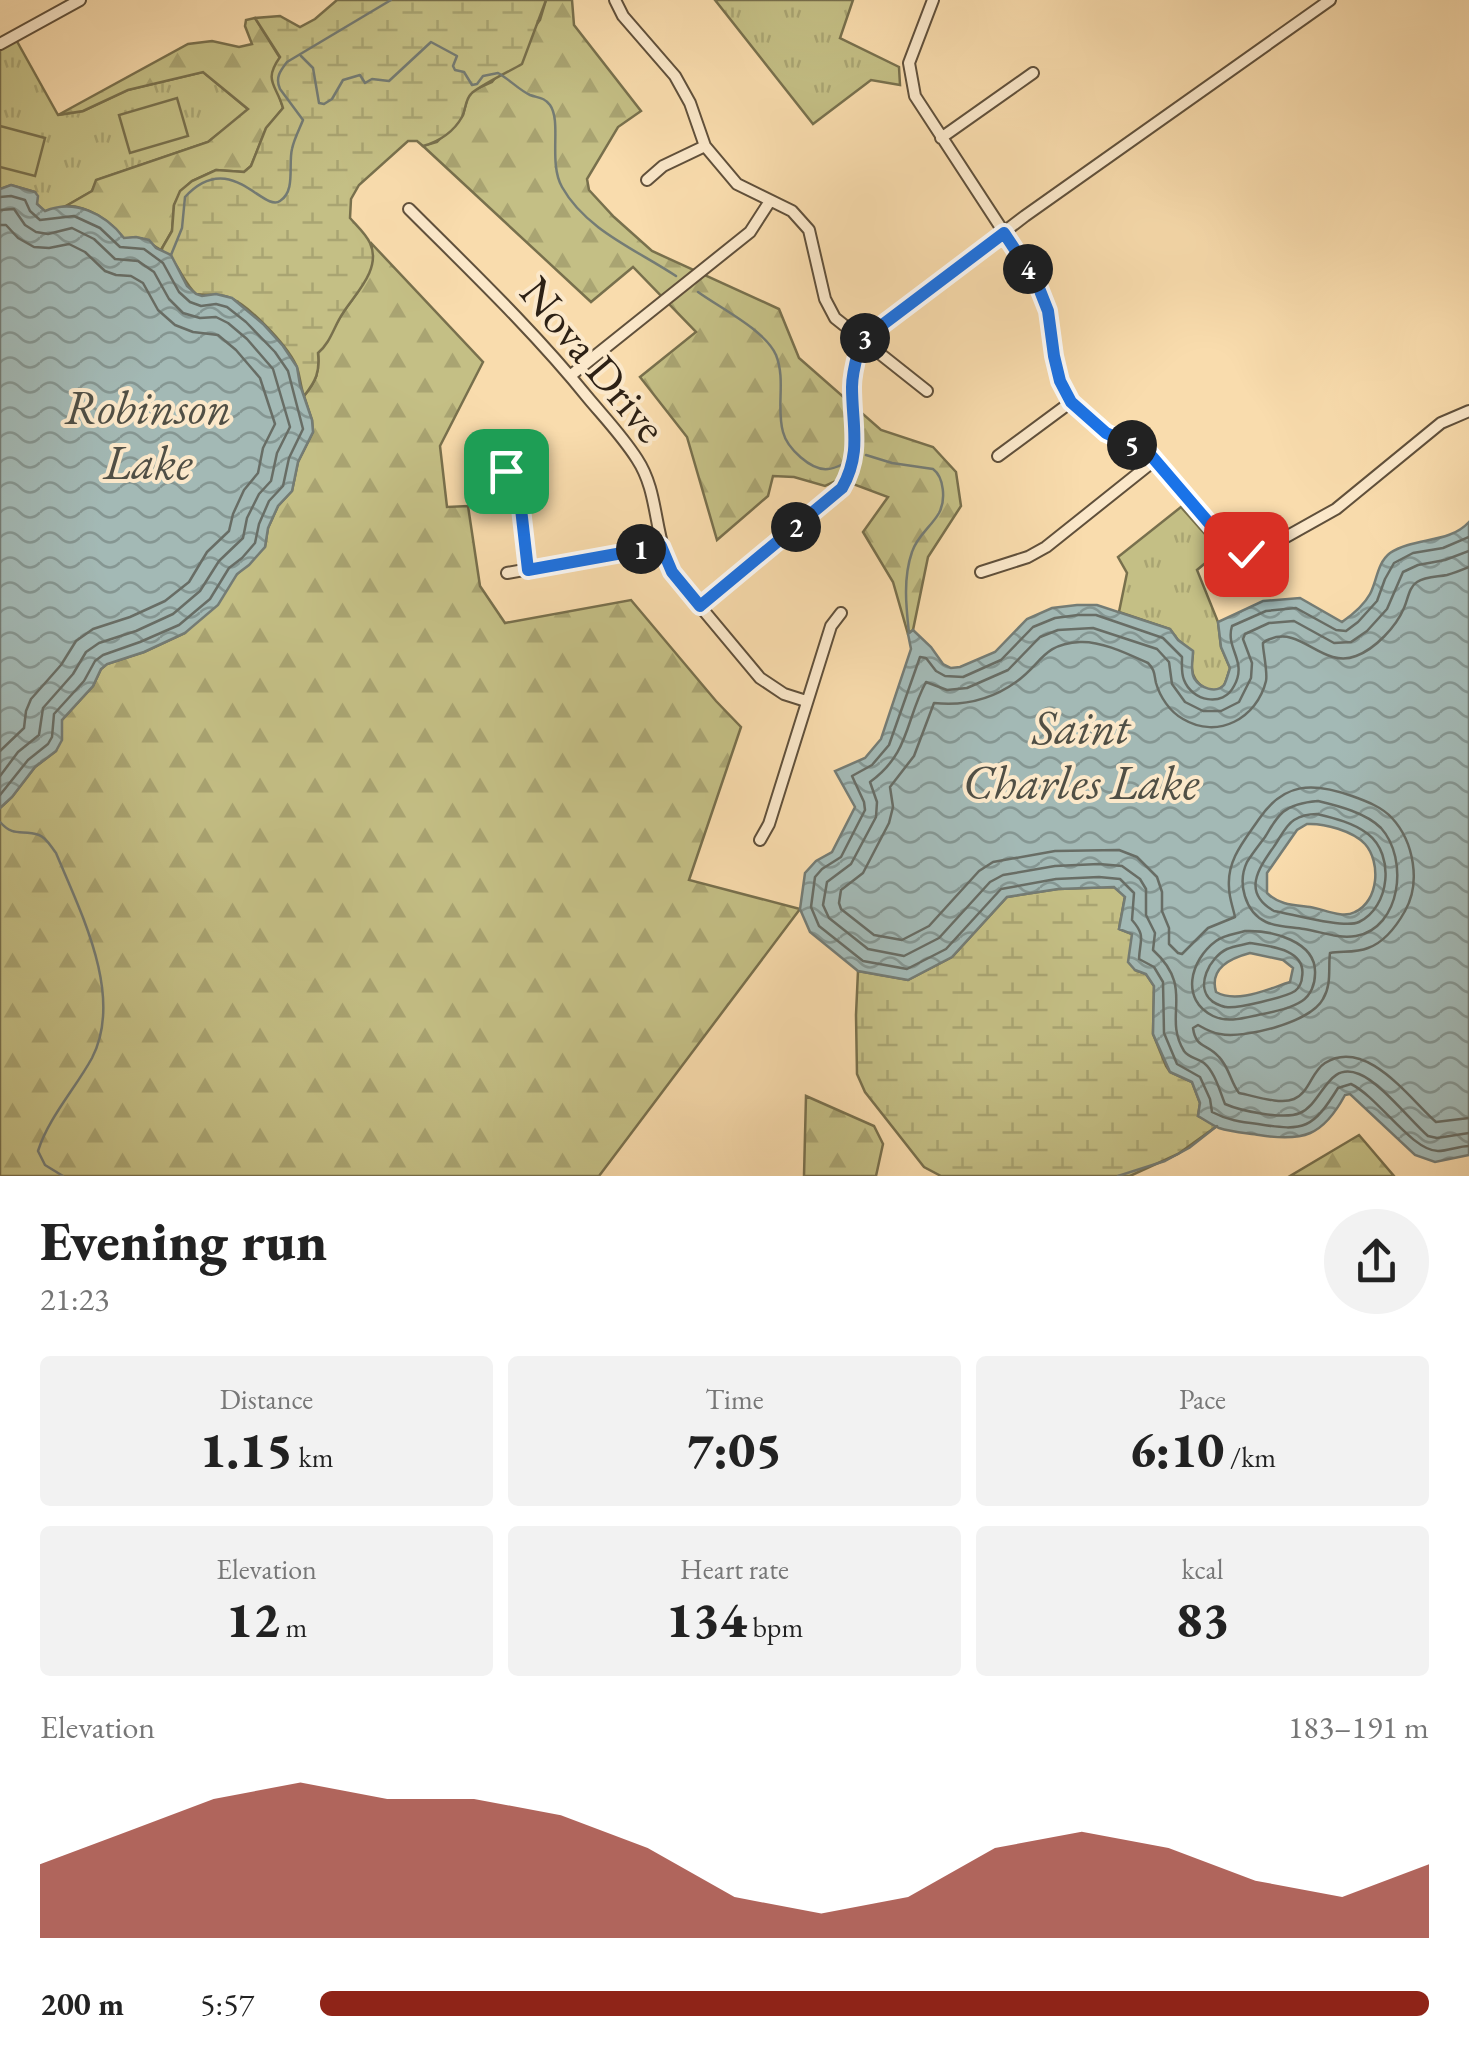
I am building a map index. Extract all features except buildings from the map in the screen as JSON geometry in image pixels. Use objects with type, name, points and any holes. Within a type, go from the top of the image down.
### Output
[{"type":"street","points":[[0,44],[80,0]]},
{"type":"street","points":[[615,0],[623,16],[680,83],[705,146],[736,184],[792,210],[809,230],[824,299],[835,318],[927,391]]},
{"type":"street","points":[[934,0],[909,63],[916,96],[1037,283],[1048,311],[1060,381],[1071,402],[1106,433],[1148,452],[1227,544],[1246,554],[1270,546],[1321,518],[1442,423],[1469,411]]},
{"type":"street","points":[[700,606],[842,488],[850,475],[856,445],[853,369],[861,341],[1313,5],[1330,0]]},
{"type":"street","points":[[941,138],[1033,73]]},
{"type":"street","points":[[647,180],[663,166],[705,146]]},
{"type":"street","points":[[570,376],[750,232],[770,201]]},
{"type":"street","name":"Nova Drive","points":[[409,209],[534,333],[624,441],[642,468],[661,546],[672,572],[760,678],[784,694],[806,702]]},
{"type":"street","points":[[998,456],[1071,402]]},
{"type":"street","points":[[492,460],[506,471],[520,500],[528,570]]},
{"type":"street","points":[[981,572],[1046,547],[1155,460]]},
{"type":"street","points":[[507,574],[661,546]]},
{"type":"street","points":[[760,840],[769,824],[831,626],[841,613]]},
{"type":"green space","points":[[337,0],[546,0],[522,64],[471,94],[462,117],[446,136],[423,146],[408,141],[359,185],[351,199],[350,218],[370,243],[373,262],[366,281],[318,353],[316,376],[304,396],[296,365],[266,326],[228,297],[196,294],[172,259],[161,250],[172,231],[174,205],[180,191],[216,170],[244,172],[251,166],[266,128],[283,108],[272,82],[272,72],[280,57],[255,18],[280,16],[300,27]]},
{"type":"green space","points":[[546,0],[572,0],[574,25],[641,111],[618,127],[587,179],[589,190],[652,251],[779,309],[799,358],[881,430],[933,447],[956,472],[961,506],[928,557],[913,630],[908,634],[893,582],[863,532],[888,497],[840,479],[825,486],[773,476],[768,496],[717,540],[687,437],[640,377],[696,332],[633,267],[591,302],[423,146],[437,142],[463,115],[468,96],[492,82],[540,20]]},
{"type":"green space","points":[[715,0],[853,0],[840,38],[899,67],[900,85],[871,80],[813,124]]},
{"type":"green space","points":[[255,18],[280,58],[279,95],[283,108],[266,129],[251,166],[244,172],[216,170],[181,191],[174,205],[172,231],[161,250],[141,238],[124,239],[98,215],[66,206],[92,191],[96,180],[208,142],[248,109],[203,72],[128,90],[83,111],[58,115],[188,44],[252,44],[245,26],[246,20]]},
{"type":"green space","points":[[14,36],[58,115],[83,111],[127,90],[203,72],[249,110],[208,142],[97,180],[92,191],[66,206],[45,212],[37,204],[35,192],[11,185],[0,189],[0,44]]},
{"type":"green space","points":[[177,98],[188,136],[130,153],[119,115]]},
{"type":"green space","points":[[0,126],[45,138],[35,176],[0,167]]},
{"type":"green space","points":[[372,244],[483,362],[440,446],[447,507],[468,506],[480,586],[505,623],[631,600],[741,727],[689,880],[800,909],[599,1176],[0,1176],[0,808],[35,767],[56,751],[62,720],[93,686],[101,669],[185,633],[265,547],[268,528],[278,506],[292,491],[298,462],[313,432],[304,396],[316,376],[318,353],[365,280]]},
{"type":"green space","points":[[1181,507],[1220,551],[1197,570],[1218,622],[1221,647],[1230,668],[1224,685],[1214,690],[1204,688],[1196,680],[1193,652],[1170,629],[1119,612],[1127,573],[1118,557]]},
{"type":"green space","points":[[1114,887],[1125,896],[1119,929],[1132,934],[1135,970],[1146,974],[1154,986],[1153,1034],[1166,1066],[1170,1072],[1192,1082],[1200,1103],[1198,1116],[1217,1126],[1178,1154],[1130,1176],[941,1176],[924,1167],[865,1092],[857,1074],[858,971],[908,980],[952,957],[1007,897],[1058,889]]},
{"type":"green space","points":[[806,1096],[874,1126],[883,1144],[876,1176],[804,1176]]},
{"type":"green space","points":[[1359,1135],[1394,1176],[1290,1176]]},
{"type":"water","name":"Robinson Lake","points":[[11,185],[35,192],[37,204],[45,211],[78,208],[98,215],[124,238],[149,240],[171,255],[187,286],[196,294],[232,298],[263,324],[297,367],[313,432],[298,462],[292,491],[278,506],[268,528],[265,547],[237,574],[218,605],[185,633],[101,669],[93,686],[62,720],[62,740],[56,751],[35,767],[0,808],[0,189]]},
{"type":"water","name":"Saint Charles Lake","points":[[1469,522],[1469,1155],[1435,1162],[1415,1155],[1350,1094],[1345,1095],[1320,1128],[1300,1136],[1274,1137],[1228,1130],[1198,1116],[1200,1103],[1192,1082],[1170,1072],[1153,1034],[1154,986],[1146,974],[1128,962],[1132,934],[1119,929],[1125,897],[1114,887],[1058,889],[1007,897],[952,957],[908,980],[858,971],[810,932],[800,909],[805,873],[832,852],[855,807],[835,771],[865,758],[881,739],[911,649],[908,634],[913,630],[943,664],[960,667],[995,652],[1027,619],[1052,608],[1097,605],[1170,629],[1193,651],[1192,672],[1197,682],[1217,689],[1224,685],[1230,668],[1221,647],[1218,622],[1263,601],[1300,598],[1342,622],[1367,598],[1390,553],[1461,529]],"holes":[[[1307,824],[1346,832],[1360,839],[1370,852],[1375,871],[1373,890],[1363,907],[1355,912],[1339,914],[1287,904],[1267,893],[1267,873],[1297,830]],[[1250,953],[1283,960],[1293,968],[1290,982],[1243,996],[1216,992],[1219,970],[1229,961]]]},
{"type":"waterway","points":[[171,255],[182,228],[185,197],[201,184],[230,180],[273,202],[285,197],[290,184],[292,149],[303,120],[280,89],[280,72],[287,62],[391,0]]},
{"type":"waterway","points":[[301,56],[313,68],[319,103],[324,104],[332,99],[343,80],[360,75],[365,83],[372,79],[389,81],[431,42],[457,56],[455,70],[464,72],[472,85],[483,76],[498,73],[526,93],[543,99],[550,105],[555,121],[558,177],[572,202],[613,238],[676,276]]},
{"type":"waterway","points":[[698,292],[752,328],[776,355],[781,423],[785,438],[795,451],[821,469],[843,464]]},
{"type":"waterway","points":[[866,455],[933,469],[942,483],[941,508],[917,541],[909,562],[909,633]]},
{"type":"waterway","points":[[0,822],[14,832],[42,836],[56,853],[87,928],[101,982],[101,1034],[92,1058],[55,1115],[38,1151],[45,1165],[63,1176]]},
{"type":"waterway","points":[[1118,1176],[1165,1161],[1217,1126]]},
{"type":"route","points":[[506,471],[520,500],[528,570],[661,546],[672,572],[700,606],[842,488],[850,475],[856,445],[853,369],[861,341],[1004,233],[1037,283],[1048,311],[1060,381],[1071,402],[1092,424],[1148,452],[1227,544],[1246,554]]}]
